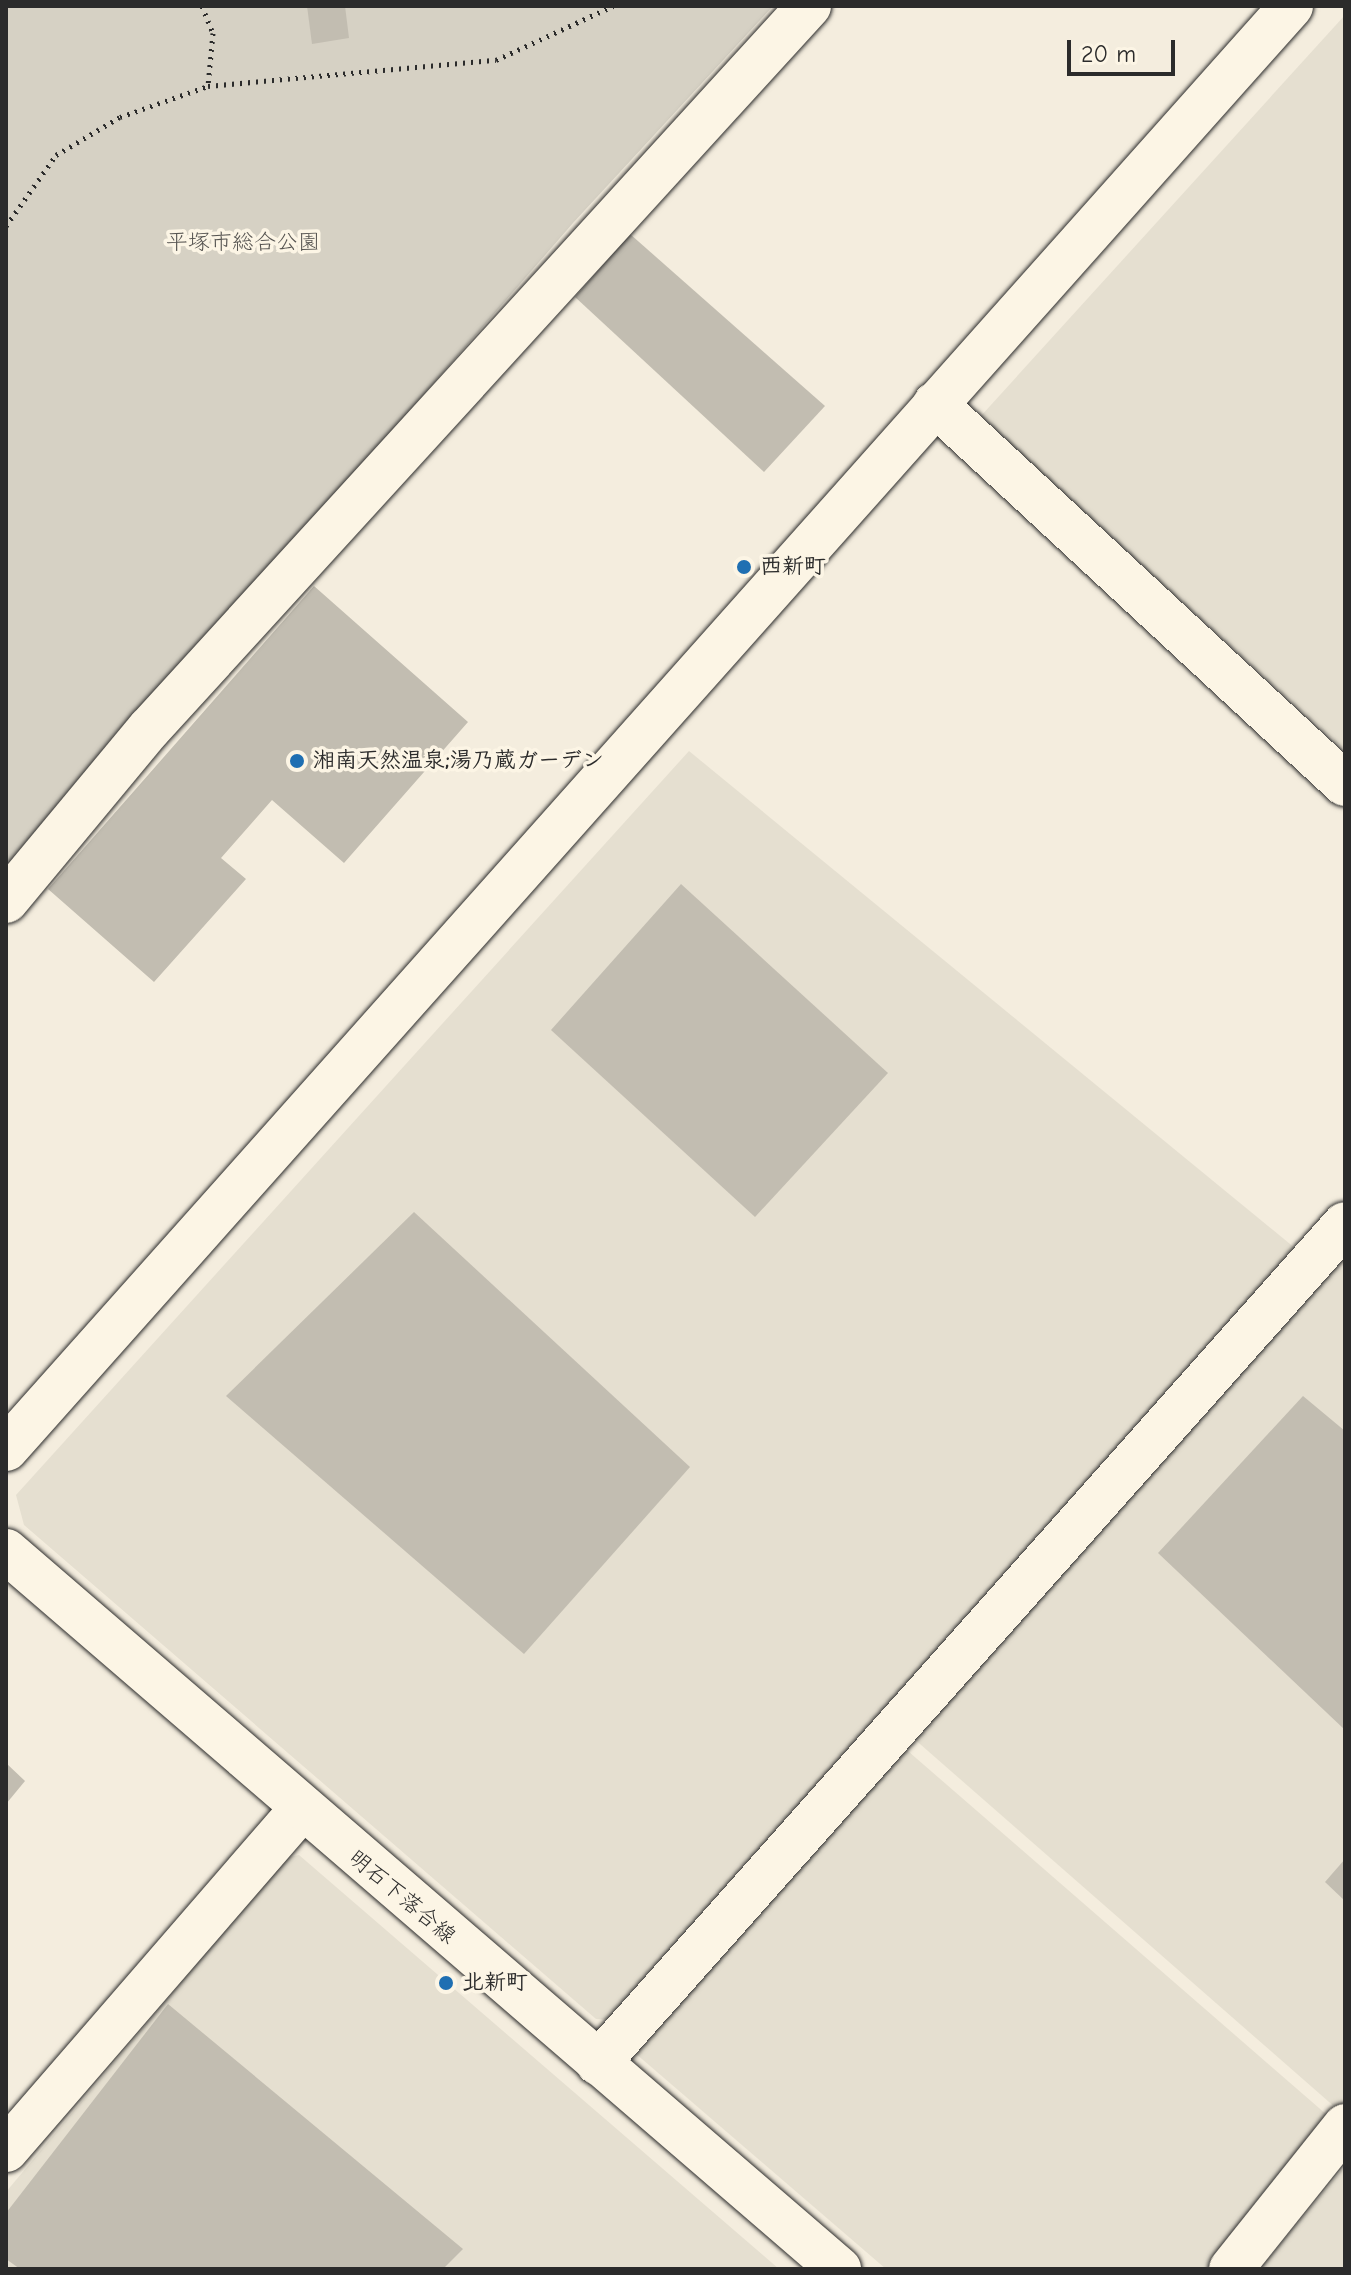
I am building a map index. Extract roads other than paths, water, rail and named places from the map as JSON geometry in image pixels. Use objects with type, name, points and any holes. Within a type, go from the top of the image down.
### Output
[{"type":"street","points":[[6,901],[149,729],[809,6]]},
{"type":"street","points":[[6,1449],[1291,6]]},
{"type":"street","points":[[935,404],[1345,784]]},
{"type":"street","points":[[598,2063],[1345,1224]]},
{"type":"street","name":"明石下落合線","points":[[6,1551],[301,1810],[839,2269]]},
{"type":"street","points":[[6,2150],[301,1810]]},
{"type":"street","points":[[1231,2269],[1345,2126]]},
{"type":"place","name":"西新町","points":[[744,567]]},
{"type":"place","name":"湘南天然温泉;湯乃蔵ガーデン","points":[[297,761]]},
{"type":"place","name":"北新町","points":[[446,1983]]},
{"type":"park label","name":"平塚市総合公園","points":[[243,243]]}]
